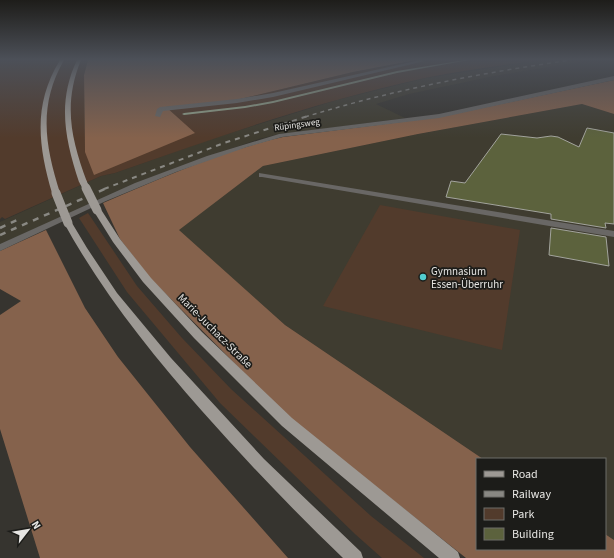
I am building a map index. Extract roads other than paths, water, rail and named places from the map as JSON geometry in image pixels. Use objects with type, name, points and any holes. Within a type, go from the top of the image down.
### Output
[{"type":"main road","points":[[49,86],[42,116],[44,146],[48,169],[68,223],[85,254],[109,290],[162,358],[249,454],[318,524],[355,558]]},
{"type":"main road","name":"Marie-Juchacz-Straße","points":[[68,86],[66,112],[69,138],[83,182],[97,210],[116,240],[146,280],[198,335],[286,422],[452,558]]},
{"type":"street","points":[[158,116],[160,109],[237,101],[273,95],[310,86]]},
{"type":"street","name":"Rüpingsweg","points":[[0,248],[165,174],[282,135],[439,116],[577,86]]},
{"type":"street","points":[[262,175],[614,234]]},
{"type":"waterway","points":[[184,114],[245,107],[273,102],[339,86]]},
{"type":"railway","points":[[305,117],[338,107],[424,86]]},
{"type":"railway","points":[[104,189],[224,143],[308,116]]},
{"type":"railway","points":[[0,235],[107,188]]},
{"type":"railway","points":[[0,228],[17,220]]},
{"type":"place","name":"Gymnasium Essen-Überruhr","points":[[423,277]]}]
